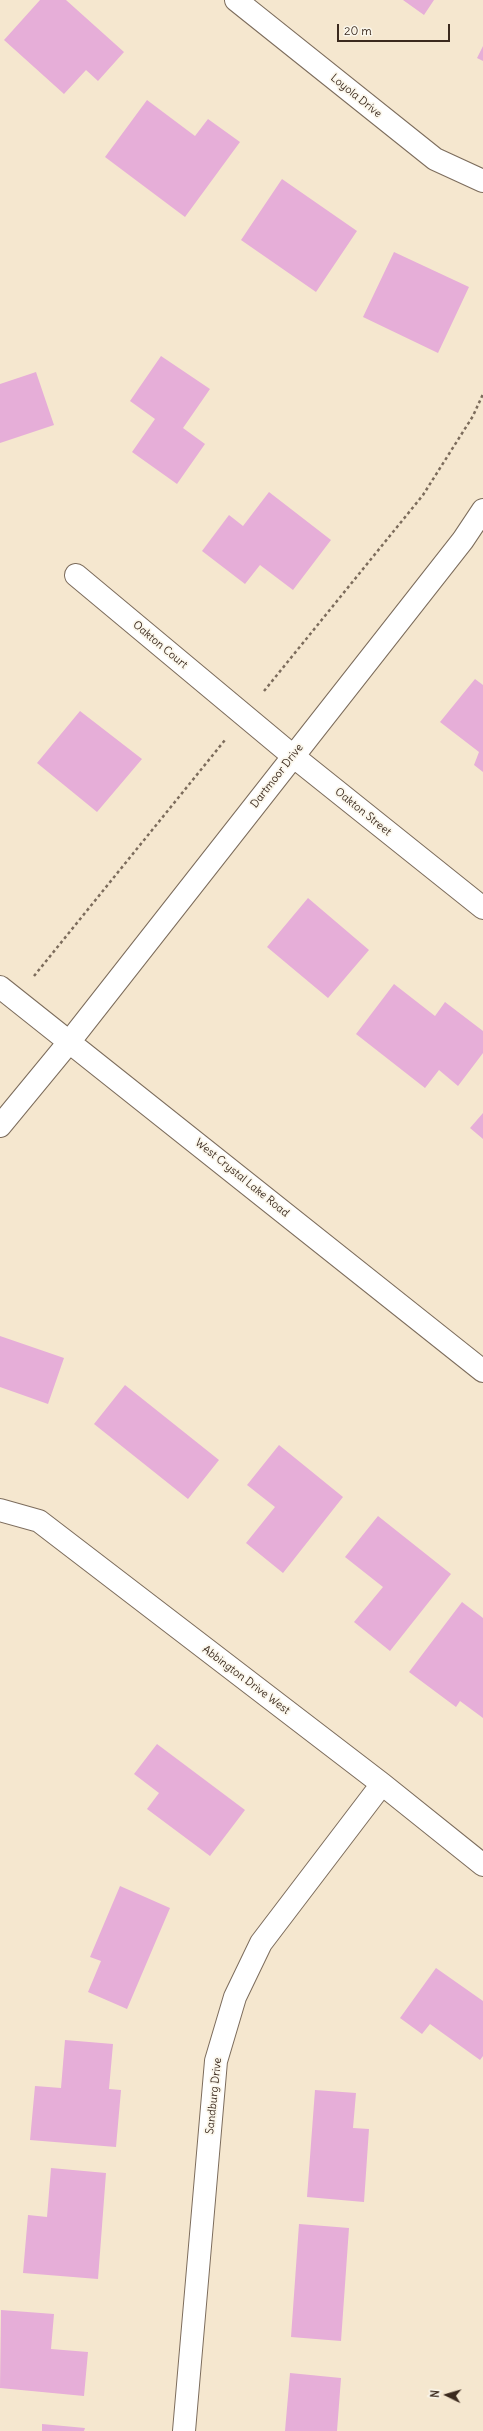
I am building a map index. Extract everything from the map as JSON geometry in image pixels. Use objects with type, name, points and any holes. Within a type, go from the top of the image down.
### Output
[{"type":"street","name":"Loyola Drive","points":[[236,0],[435,159],[483,181]]},
{"type":"street","name":"Dartmoor Drive","points":[[0,1126],[70,1041],[294,756],[463,540],[483,510]]},
{"type":"street","name":"Oakton Court","points":[[76,575],[245,715]]},
{"type":"street","name":"Oakton Street","points":[[245,715],[483,908]]},
{"type":"street","name":"West Crystal Lake Road","points":[[0,987],[70,1041],[483,1371]]},
{"type":"street","name":"Abbington Drive West","points":[[0,1510],[39,1521],[382,1784],[483,1865]]},
{"type":"street","name":"Sandburg Drive","points":[[184,2431],[216,2061],[235,1996],[262,1943],[382,1784]]},
{"type":"building","points":[[40,0],[66,0],[124,52],[98,81],[86,70],[64,94],[4,40]]},
{"type":"building","points":[[403,0],[434,0],[424,15]]},
{"type":"building","points":[[483,46],[483,61],[477,58]]},
{"type":"building","points":[[147,100],[195,136],[208,119],[240,142],[185,217],[105,157]]},
{"type":"building","points":[[282,179],[357,231],[316,292],[241,240]]},
{"type":"building","points":[[394,252],[469,287],[438,353],[363,317]]},
{"type":"building","points":[[161,356],[210,389],[183,428],[205,444],[177,484],[132,452],[155,419],[130,401]]},
{"type":"building","points":[[36,372],[54,425],[0,443],[0,384]]},
{"type":"building","points":[[269,492],[331,540],[293,590],[260,565],[245,584],[202,551],[229,515],[243,526]]},
{"type":"building","points":[[475,679],[483,685],[483,772],[474,765],[479,752],[440,722]]},
{"type":"building","points":[[80,711],[142,759],[97,812],[37,763]]},
{"type":"building","points":[[308,898],[369,950],[328,998],[267,947]]},
{"type":"building","points":[[394,984],[435,1016],[445,1002],[483,1031],[483,1053],[458,1086],[439,1070],[425,1088],[356,1034]]},
{"type":"building","points":[[483,1113],[483,1139],[470,1128]]},
{"type":"building","points":[[0,1336],[64,1358],[48,1404],[0,1387]]},
{"type":"building","points":[[125,1385],[219,1460],[188,1499],[94,1424]]},
{"type":"building","points":[[279,1445],[343,1497],[283,1573],[246,1543],[275,1507],[247,1485]]},
{"type":"building","points":[[378,1516],[451,1574],[390,1651],[354,1622],[383,1587],[345,1557]]},
{"type":"building","points":[[462,1602],[483,1618],[483,1718],[460,1701],[456,1707],[409,1672]]},
{"type":"building","points":[[157,1744],[245,1810],[210,1856],[147,1809],[159,1793],[134,1774]]},
{"type":"building","points":[[120,1886],[170,1908],[127,2009],[88,1992],[101,1961],[90,1957]]},
{"type":"building","points":[[436,1968],[483,2001],[483,2056],[480,2060],[430,2024],[422,2034],[400,2018]]},
{"type":"building","points":[[65,2040],[113,2044],[109,2089],[121,2090],[116,2147],[30,2140],[35,2086],[61,2088]]},
{"type":"building","points":[[315,2090],[356,2093],[353,2128],[369,2129],[364,2202],[307,2197]]},
{"type":"building","points":[[51,2168],[106,2173],[98,2279],[23,2273],[28,2215],[47,2217]]},
{"type":"building","points":[[299,2224],[349,2228],[341,2341],[291,2337]]},
{"type":"building","points":[[1,2310],[54,2314],[51,2349],[88,2352],[84,2396],[0,2388]]},
{"type":"building","points":[[290,2373],[341,2378],[337,2431],[285,2431]]},
{"type":"building","points":[[42,2424],[85,2428],[84,2431],[42,2431]]}]
